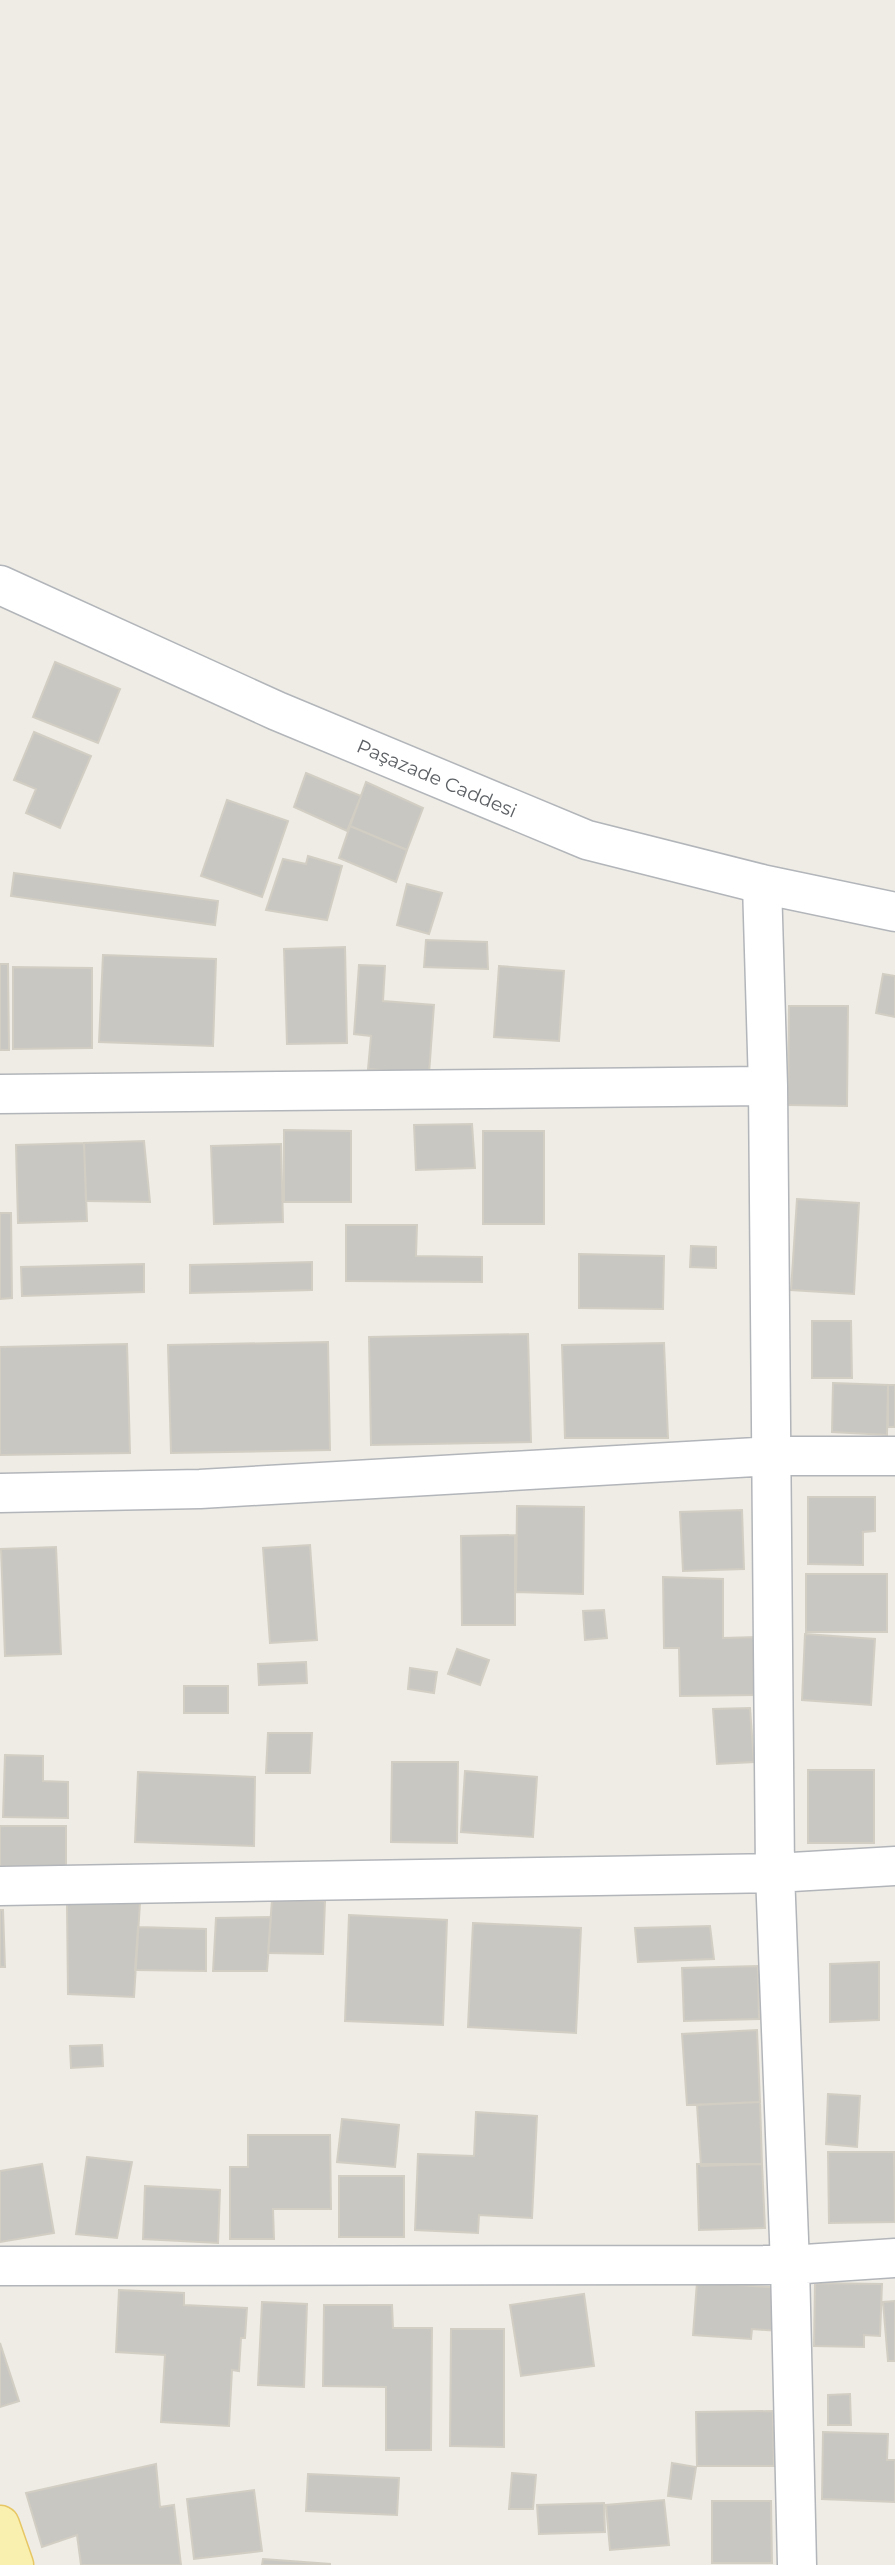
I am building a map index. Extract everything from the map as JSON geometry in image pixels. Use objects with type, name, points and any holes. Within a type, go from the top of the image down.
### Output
[{"type":"main road","points":[[0,2525],[14,2565]]},
{"type":"street","name":"Paşazade Caddesi","points":[[0,585],[277,711],[587,840],[762,884],[895,912]]},
{"type":"street","points":[[762,884],[768,1086],[775,1873],[790,2265],[797,2565]]},
{"type":"street","points":[[0,1094],[768,1086]]},
{"type":"street","points":[[0,1493],[200,1489],[772,1456],[895,1457]]},
{"type":"street","points":[[0,1886],[775,1873],[895,1866]]},
{"type":"street","points":[[0,2266],[790,2265],[895,2258]]},
{"type":"building","points":[[55,662],[120,689],[98,743],[33,717]]},
{"type":"building","points":[[34,732],[91,756],[60,828],[26,813],[36,789],[14,780]]},
{"type":"building","points":[[306,773],[361,796],[347,831],[294,807]]},
{"type":"building","points":[[366,782],[423,808],[407,850],[350,826]]},
{"type":"building","points":[[227,800],[288,821],[262,897],[201,876]]},
{"type":"building","points":[[350,826],[407,850],[396,882],[339,858]]},
{"type":"building","points":[[308,856],[342,866],[327,920],[266,910],[283,859],[306,864]]},
{"type":"building","points":[[14,873],[218,901],[215,925],[11,896]]},
{"type":"building","points":[[407,884],[442,893],[429,934],[397,925]]},
{"type":"building","points":[[426,940],[487,942],[488,969],[424,967]]},
{"type":"building","points":[[345,947],[347,1043],[287,1044],[284,949]]},
{"type":"building","points":[[103,955],[216,959],[213,1046],[99,1042]]},
{"type":"building","points":[[0,964],[8,964],[9,1050],[0,1050]]},
{"type":"building","points":[[359,965],[385,966],[383,1001],[434,1005],[429,1074],[368,1069],[371,1036],[354,1034]]},
{"type":"building","points":[[499,966],[564,971],[559,1041],[494,1037]]},
{"type":"building","points":[[13,967],[92,968],[92,1048],[13,1049]]},
{"type":"building","points":[[883,974],[895,976],[895,1017],[876,1013]]},
{"type":"building","points":[[789,1006],[848,1006],[847,1106],[788,1105]]},
{"type":"building","points":[[472,1124],[475,1168],[416,1170],[414,1125]]},
{"type":"building","points":[[284,1130],[351,1131],[351,1202],[284,1202]]},
{"type":"building","points":[[483,1131],[544,1131],[544,1224],[483,1224]]},
{"type":"building","points":[[144,1141],[150,1202],[86,1201],[84,1143]]},
{"type":"building","points":[[84,1143],[87,1221],[18,1223],[16,1145]]},
{"type":"building","points":[[281,1144],[283,1222],[214,1224],[211,1146]]},
{"type":"building","points":[[797,1199],[859,1203],[854,1294],[791,1290]]},
{"type":"building","points":[[0,1213],[11,1213],[12,1298],[0,1299]]},
{"type":"building","points":[[346,1225],[417,1225],[416,1256],[482,1257],[482,1282],[346,1281]]},
{"type":"building","points":[[691,1246],[716,1247],[716,1268],[690,1267]]},
{"type":"building","points":[[579,1254],[664,1256],[663,1309],[579,1308]]},
{"type":"building","points":[[312,1262],[312,1290],[190,1293],[190,1265]]},
{"type":"building","points":[[144,1264],[144,1292],[22,1296],[21,1267]]},
{"type":"building","points":[[812,1321],[851,1321],[852,1378],[812,1378]]},
{"type":"building","points":[[528,1334],[531,1442],[371,1445],[369,1337]]},
{"type":"building","points":[[328,1342],[330,1450],[171,1453],[168,1345]]},
{"type":"building","points":[[664,1343],[668,1438],[565,1438],[562,1345]]},
{"type":"building","points":[[127,1344],[130,1453],[0,1455],[0,1347]]},
{"type":"building","points":[[833,1383],[888,1385],[887,1435],[832,1432]]},
{"type":"building","points":[[888,1385],[895,1385],[895,1427],[888,1427]]},
{"type":"building","points":[[808,1497],[875,1497],[875,1531],[863,1532],[863,1565],[808,1564]]},
{"type":"building","points":[[517,1506],[584,1507],[583,1594],[516,1592]]},
{"type":"building","points":[[742,1510],[744,1569],[683,1571],[680,1512]]},
{"type":"building","points":[[515,1535],[515,1625],[462,1625],[461,1536]]},
{"type":"building","points":[[310,1545],[317,1640],[270,1643],[263,1548]]},
{"type":"building","points":[[56,1547],[61,1654],[5,1656],[1,1549]]},
{"type":"building","points":[[806,1574],[887,1574],[887,1632],[806,1632]]},
{"type":"building","points":[[663,1577],[723,1579],[723,1638],[756,1637],[756,1695],[680,1696],[679,1648],[664,1648]]},
{"type":"building","points":[[604,1610],[607,1638],[585,1640],[583,1611]]},
{"type":"building","points":[[805,1634],[875,1639],[871,1705],[802,1700]]},
{"type":"building","points":[[457,1649],[489,1660],[480,1685],[448,1674]]},
{"type":"building","points":[[306,1662],[307,1683],[259,1685],[258,1664]]},
{"type":"building","points":[[410,1668],[437,1672],[434,1693],[408,1689]]},
{"type":"building","points":[[184,1686],[228,1686],[228,1713],[184,1713]]},
{"type":"building","points":[[750,1708],[754,1762],[717,1764],[713,1709]]},
{"type":"building","points":[[268,1733],[312,1733],[310,1773],[266,1773]]},
{"type":"building","points":[[5,1755],[43,1756],[43,1781],[68,1782],[68,1818],[3,1817]]},
{"type":"building","points":[[392,1762],[458,1762],[457,1843],[391,1842]]},
{"type":"building","points":[[808,1770],[874,1770],[874,1843],[808,1843]]},
{"type":"building","points":[[465,1771],[537,1777],[533,1837],[461,1832]]},
{"type":"building","points":[[138,1772],[255,1777],[254,1846],[135,1842]]},
{"type":"building","points":[[0,1826],[66,1826],[66,1866],[0,1866]]},
{"type":"building","points":[[272,1900],[325,1901],[323,1954],[268,1953]]},
{"type":"building","points":[[140,1903],[134,1997],[68,1994],[67,1904]]},
{"type":"building","points":[[0,1910],[3,1910],[5,1967],[0,1967]]},
{"type":"building","points":[[349,1915],[447,1920],[443,2025],[345,2021]]},
{"type":"building","points":[[271,1917],[267,1971],[213,1971],[216,1918]]},
{"type":"building","points":[[473,1923],[581,1928],[576,2033],[468,2027]]},
{"type":"building","points":[[710,1926],[714,1959],[638,1962],[635,1928]]},
{"type":"building","points":[[138,1927],[206,1929],[206,1971],[135,1970]]},
{"type":"building","points":[[879,1962],[879,2020],[830,2022],[830,1964]]},
{"type":"building","points":[[758,1966],[759,2019],[684,2021],[682,1968]]},
{"type":"building","points":[[757,2030],[760,2102],[687,2105],[682,2034]]},
{"type":"building","points":[[102,2045],[103,2066],[71,2068],[70,2046]]},
{"type":"building","points":[[828,2094],[860,2096],[857,2147],[826,2144]]},
{"type":"building","points":[[760,2102],[762,2164],[701,2166],[697,2105]]},
{"type":"building","points":[[476,2112],[537,2116],[532,2218],[479,2215],[478,2233],[415,2230],[418,2154],[474,2156]]},
{"type":"building","points":[[342,2119],[399,2125],[395,2167],[337,2162]]},
{"type":"building","points":[[248,2135],[330,2135],[331,2209],[273,2209],[274,2239],[230,2239],[230,2167],[248,2167]]},
{"type":"building","points":[[828,2152],[894,2152],[895,2222],[829,2223]]},
{"type":"building","points":[[87,2157],[132,2162],[117,2238],[76,2234]]},
{"type":"building","points":[[42,2164],[54,2233],[0,2242],[0,2171]]},
{"type":"building","points":[[697,2164],[762,2164],[765,2228],[699,2230]]},
{"type":"building","points":[[339,2176],[404,2176],[404,2237],[339,2237]]},
{"type":"building","points":[[145,2186],[220,2190],[218,2243],[143,2239]]},
{"type":"building","points":[[697,2282],[782,2288],[779,2331],[752,2329],[751,2339],[693,2335]]},
{"type":"building","points":[[815,2283],[882,2284],[880,2336],[864,2335],[864,2347],[814,2346]]},
{"type":"building","points":[[119,2290],[184,2293],[184,2305],[247,2308],[245,2338],[241,2338],[239,2371],[232,2370],[229,2426],[161,2422],[165,2355],[116,2352]]},
{"type":"building","points":[[584,2294],[594,2366],[521,2376],[510,2305]]},
{"type":"building","points":[[895,2301],[895,2361],[888,2361],[883,2302]]},
{"type":"building","points":[[262,2302],[307,2304],[304,2387],[258,2385]]},
{"type":"building","points":[[324,2305],[392,2305],[393,2328],[432,2328],[431,2450],[386,2450],[386,2387],[323,2386]]},
{"type":"building","points":[[451,2329],[504,2329],[504,2447],[450,2446]]},
{"type":"building","points":[[0,2343],[19,2401],[0,2407]]},
{"type":"building","points":[[850,2394],[851,2425],[828,2425],[828,2395]]},
{"type":"building","points":[[773,2411],[774,2466],[697,2466],[696,2412]]},
{"type":"building","points":[[823,2432],[888,2434],[887,2460],[895,2460],[895,2502],[822,2499]]},
{"type":"building","points":[[672,2463],[696,2467],[691,2499],[668,2496]]},
{"type":"building","points":[[156,2464],[160,2507],[174,2505],[181,2565],[81,2565],[77,2535],[42,2547],[26,2493]]},
{"type":"building","points":[[512,2473],[536,2475],[533,2509],[509,2509]]},
{"type":"building","points":[[308,2474],[399,2478],[397,2515],[306,2511]]},
{"type":"building","points":[[254,2490],[262,2551],[194,2559],[187,2499]]},
{"type":"building","points":[[664,2500],[669,2545],[610,2550],[606,2505]]},
{"type":"building","points":[[712,2501],[771,2501],[772,2563],[712,2563]]},
{"type":"building","points":[[604,2503],[605,2532],[539,2534],[537,2505]]},
{"type":"building","points":[[263,2559],[330,2564],[330,2565],[262,2565]]}]
